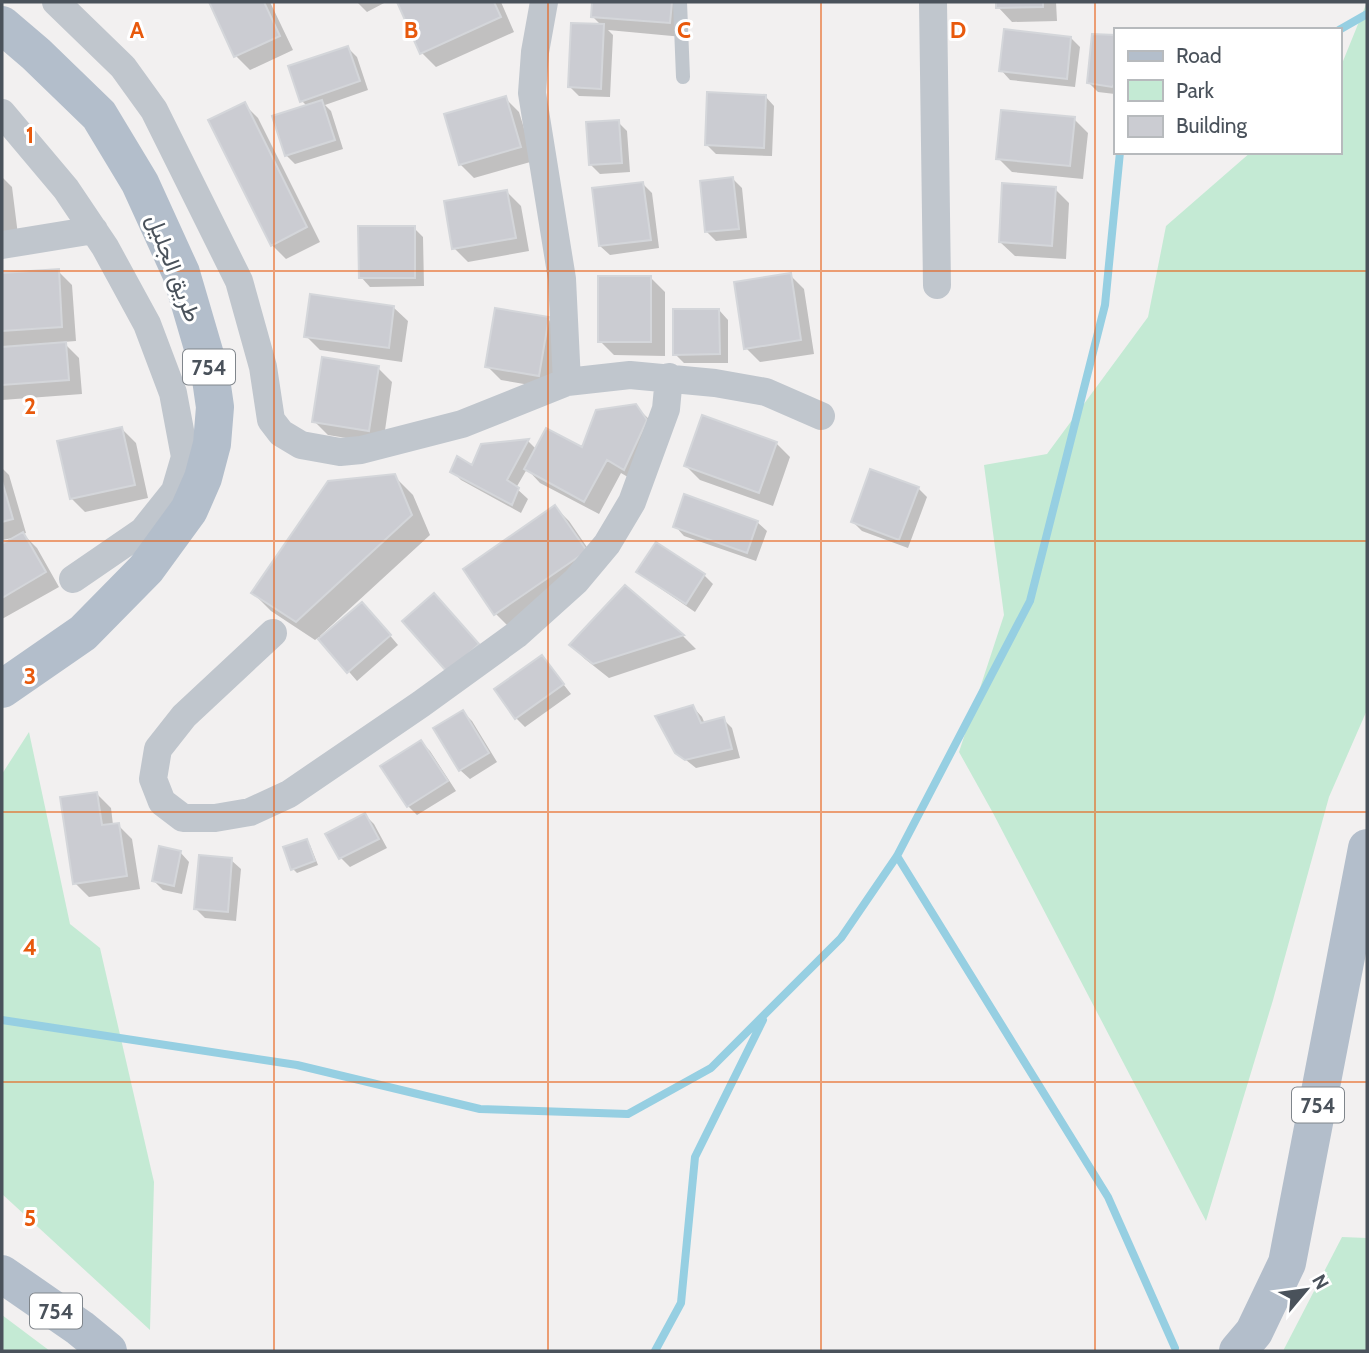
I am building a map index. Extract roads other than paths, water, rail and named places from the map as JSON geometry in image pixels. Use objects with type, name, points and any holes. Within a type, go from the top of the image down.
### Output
[{"type":"main road","name":"طريق الجليل","points":[[2,25],[99,115],[140,183],[181,273],[210,372],[215,407],[212,444],[203,478],[189,510],[145,569],[83,632],[2,689]]},
{"type":"main road","name":"754","points":[[1238,1351],[1254,1332],[1287,1264],[1367,848]]},
{"type":"main road","name":"754","points":[[2,1274],[80,1328],[107,1351]]},
{"type":"street","points":[[56,2],[123,66],[154,110],[239,281],[263,368],[271,421],[281,433],[301,445],[340,452],[361,450],[462,424],[568,382],[630,375],[669,377],[766,392],[821,416]]},
{"type":"street","points":[[544,2],[535,52],[532,93],[562,279],[568,382]]},
{"type":"street","points":[[933,2],[937,285]]},
{"type":"street","points":[[2,113],[66,189],[147,324],[173,393],[185,457],[175,491],[143,531],[73,579]]},
{"type":"street","points":[[2,245],[93,230]]},
{"type":"street","points":[[272,633],[184,716],[158,748],[153,779],[162,802],[183,818],[215,818],[250,812],[289,794],[516,635],[576,581],[607,544],[632,502],[666,408],[669,377]]},
{"type":"lane","points":[[680,2],[683,78]]},
{"type":"waterway","points":[[1341,29],[1367,14]]},
{"type":"waterway","points":[[2,1020],[297,1065],[480,1109],[628,1114],[711,1068],[841,938],[897,856],[1030,601],[1105,305],[1120,154]]},
{"type":"waterway","points":[[897,856],[1108,1197],[1175,1348]]},
{"type":"waterway","points":[[655,1351],[681,1303],[695,1157],[763,1020]]}]
